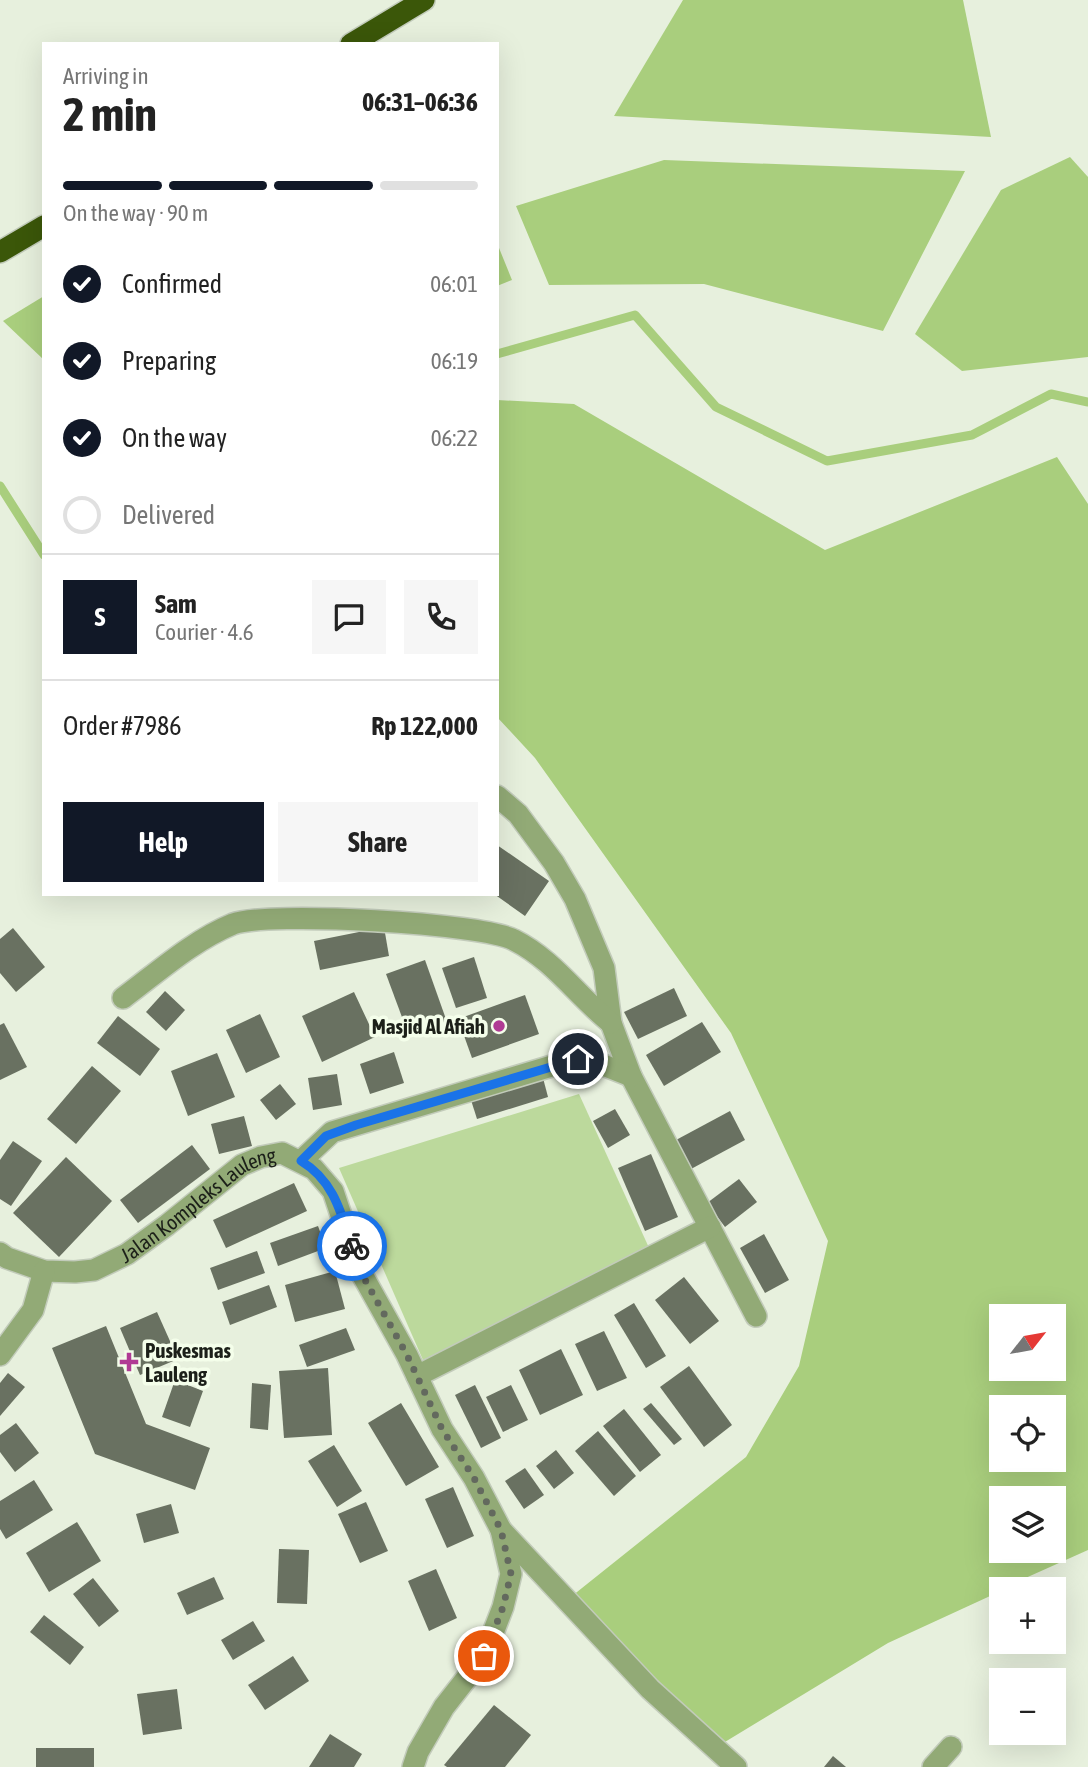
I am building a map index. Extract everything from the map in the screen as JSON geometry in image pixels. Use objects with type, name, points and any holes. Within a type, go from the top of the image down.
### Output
[{"type":"highway","points":[[354,42],[424,0]]},
{"type":"highway","points":[[0,252],[42,227]]},
{"type":"street","points":[[499,798],[518,814],[554,863],[575,899],[604,968],[611,1023],[631,1076],[756,1316]]},
{"type":"street","points":[[122,998],[206,937],[236,923],[298,918],[362,921],[458,928],[512,938],[539,954],[611,1023]]},
{"type":"street","points":[[301,1161],[332,1132],[555,1065],[588,1059],[631,1076]]},
{"type":"street","name":"Jalan Kompleks Lauleng","points":[[0,1253],[44,1271],[94,1270],[127,1254],[242,1165],[261,1157],[282,1153],[314,1169],[333,1191],[359,1269],[417,1376],[442,1429],[474,1478],[501,1530],[511,1574],[503,1607],[484,1656],[444,1707],[418,1752],[414,1767]]},
{"type":"street","points":[[417,1376],[710,1227]]},
{"type":"street","points":[[0,1355],[33,1310],[44,1271]]},
{"type":"street","points":[[501,1530],[650,1689],[736,1767]]},
{"type":"street","points":[[933,1767],[950,1747]]},
{"type":"shaded area","points":[[683,0],[963,0],[991,137],[614,116]]},
{"type":"shaded area","points":[[1070,157],[1088,177],[1088,357],[962,371],[915,334],[1001,190]]},
{"type":"shaded area","points":[[664,160],[965,171],[883,331],[704,284],[549,285],[516,206]]},
{"type":"shaded area","points":[[499,248],[512,280],[499,285]]},
{"type":"shaded area","points":[[42,297],[42,358],[3,321]]},
{"type":"shaded area","points":[[499,400],[574,404],[825,550],[1057,457],[1088,504],[1088,1550],[1066,1560],[1066,1486],[989,1486],[989,1563],[1059,1563],[1028,1577],[989,1577],[989,1597],[888,1643],[715,1748],[567,1600],[746,1457],[799,1366],[828,1241],[731,1033],[535,758],[499,719]]},
{"type":"shaded area","points":[[579,1094],[650,1250],[423,1360],[339,1168]]},
{"type":"building","points":[[499,846],[549,881],[525,916],[497,896],[499,896]]},
{"type":"building","points":[[384,927],[389,956],[320,970],[314,941]]},
{"type":"building","points":[[13,928],[45,967],[16,992],[0,973],[0,939]]},
{"type":"building","points":[[474,957],[487,998],[456,1008],[442,968]]},
{"type":"building","points":[[425,960],[447,1022],[409,1036],[386,974]]},
{"type":"building","points":[[674,988],[687,1016],[638,1039],[624,1012]]},
{"type":"building","points":[[165,991],[185,1010],[166,1031],[146,1012]]},
{"type":"building","points":[[354,992],[375,1037],[322,1062],[302,1016]]},
{"type":"building","name":"Masjid Al Afiah","points":[[525,995],[539,1034],[472,1058],[458,1019]]},
{"type":"building","points":[[260,1014],[280,1057],[246,1073],[226,1030]]},
{"type":"building","points":[[118,1016],[160,1049],[140,1076],[97,1043]]},
{"type":"building","points":[[702,1022],[721,1052],[664,1086],[646,1055]]},
{"type":"building","points":[[4,1023],[27,1067],[0,1080],[0,1025]]},
{"type":"building","points":[[394,1052],[404,1083],[370,1094],[360,1064]]},
{"type":"building","points":[[217,1053],[235,1097],[188,1116],[171,1071]]},
{"type":"building","points":[[92,1066],[121,1091],[76,1144],[47,1119]]},
{"type":"building","points":[[337,1074],[342,1105],[313,1110],[308,1078]]},
{"type":"building","points":[[543,1078],[548,1097],[477,1119],[471,1100]]},
{"type":"building","points":[[280,1084],[296,1104],[276,1120],[260,1100]]},
{"type":"building","points":[[615,1109],[630,1135],[608,1148],[593,1121]]},
{"type":"building","points":[[730,1111],[745,1140],[691,1169],[676,1140]]},
{"type":"building","points":[[244,1116],[252,1146],[219,1154],[211,1124]]},
{"type":"building","points":[[13,1141],[42,1161],[11,1206],[0,1199],[0,1160]]},
{"type":"building","points":[[192,1145],[210,1169],[138,1223],[120,1200]]},
{"type":"building","points":[[651,1154],[678,1217],[645,1231],[618,1168]]},
{"type":"building","points":[[66,1157],[112,1201],[59,1257],[13,1213]]},
{"type":"building","points":[[739,1179],[757,1202],[725,1227],[707,1203]]},
{"type":"building","points":[[294,1183],[307,1211],[226,1248],[213,1220]]},
{"type":"building","points":[[318,1226],[326,1248],[278,1266],[270,1243]]},
{"type":"building","points":[[764,1234],[789,1280],[765,1293],[740,1248]]},
{"type":"building","points":[[257,1251],[265,1273],[218,1290],[210,1268]]},
{"type":"building","points":[[335,1271],[345,1309],[295,1322],[285,1285]]},
{"type":"building","points":[[684,1277],[719,1321],[690,1344],[655,1300]]},
{"type":"building","points":[[269,1285],[277,1307],[230,1325],[222,1302]]},
{"type":"building","points":[[634,1303],[666,1356],[646,1368],[614,1315]]},
{"type":"building","points":[[157,1312],[178,1359],[140,1375],[120,1328]]},
{"type":"building","points":[[106,1326],[146,1424],[210,1448],[195,1490],[95,1454],[52,1348]]},
{"type":"building","points":[[346,1328],[355,1350],[307,1367],[299,1345]]},
{"type":"building","points":[[604,1331],[627,1378],[597,1391],[575,1344]]},
{"type":"building","points":[[561,1349],[583,1395],[540,1415],[519,1370]]},
{"type":"building","points":[[689,1366],[732,1425],[704,1447],[660,1387]]},
{"type":"building","points":[[328,1368],[332,1435],[284,1438],[279,1371]]},
{"type":"building","points":[[8,1373],[25,1387],[0,1416],[0,1383]]},
{"type":"building","points":[[175,1380],[203,1391],[190,1427],[162,1417]]},
{"type":"building","points":[[252,1383],[271,1385],[268,1430],[250,1428]]},
{"type":"building","points":[[475,1385],[501,1438],[481,1448],[455,1395]]},
{"type":"building","points":[[511,1385],[528,1420],[503,1432],[486,1397]]},
{"type":"building","points":[[401,1403],[439,1467],[406,1486],[368,1423]]},
{"type":"building","points":[[651,1403],[682,1439],[674,1445],[643,1409]]},
{"type":"building","points":[[624,1409],[661,1455],[640,1472],[603,1426]]},
{"type":"building","points":[[16,1423],[39,1453],[15,1472],[0,1452],[0,1435]]},
{"type":"building","points":[[598,1431],[636,1476],[614,1496],[575,1451]]},
{"type":"building","points":[[334,1445],[362,1491],[337,1507],[308,1461]]},
{"type":"building","points":[[556,1450],[574,1473],[554,1489],[536,1466]]},
{"type":"building","points":[[525,1468],[544,1495],[524,1509],[505,1481]]},
{"type":"building","points":[[34,1480],[53,1510],[6,1539],[0,1529],[0,1501]]},
{"type":"building","points":[[453,1487],[474,1536],[447,1548],[425,1499]]},
{"type":"building","points":[[366,1502],[388,1551],[360,1563],[338,1514]]},
{"type":"building","points":[[171,1504],[179,1533],[144,1543],[136,1514]]},
{"type":"building","points":[[77,1522],[101,1561],[49,1592],[26,1553]]},
{"type":"building","points":[[279,1549],[309,1550],[307,1604],[277,1603]]},
{"type":"building","points":[[436,1569],[457,1618],[429,1631],[408,1581]]},
{"type":"building","points":[[214,1577],[224,1599],[187,1615],[177,1593]]},
{"type":"building","points":[[93,1578],[119,1611],[99,1627],[73,1594]]},
{"type":"building","points":[[44,1615],[84,1647],[70,1665],[30,1632]]},
{"type":"building","points":[[253,1621],[265,1641],[233,1660],[221,1640]]},
{"type":"building","points":[[293,1656],[309,1681],[265,1710],[248,1685]]},
{"type":"building","points":[[177,1689],[182,1729],[143,1735],[137,1694]]},
{"type":"building","points":[[494,1705],[531,1735],[505,1767],[444,1765]]},
{"type":"building","points":[[330,1734],[362,1754],[354,1767],[309,1767]]},
{"type":"building","points":[[36,1748],[94,1748],[94,1767],[36,1767]]},
{"type":"building","points":[[833,1756],[846,1767],[824,1767]]},
{"type":"waterway","points":[[499,353],[635,315],[716,407],[827,461],[972,435],[1051,394],[1088,402]]},
{"type":"waterway","points":[[0,486],[42,552]]},
{"type":"way so far","points":[[352,1246],[359,1269],[407,1355],[442,1429],[474,1478],[501,1530],[511,1574],[503,1607],[484,1656]]},
{"type":"place","name":"Masjid Al Afiah","points":[[499,1026]]},
{"type":"place","name":"Puskesmas Lauleng","points":[[129,1362]]},
{"type":"route","points":[[352,1246],[333,1191],[314,1169],[301,1161],[326,1136],[578,1059]]}]
